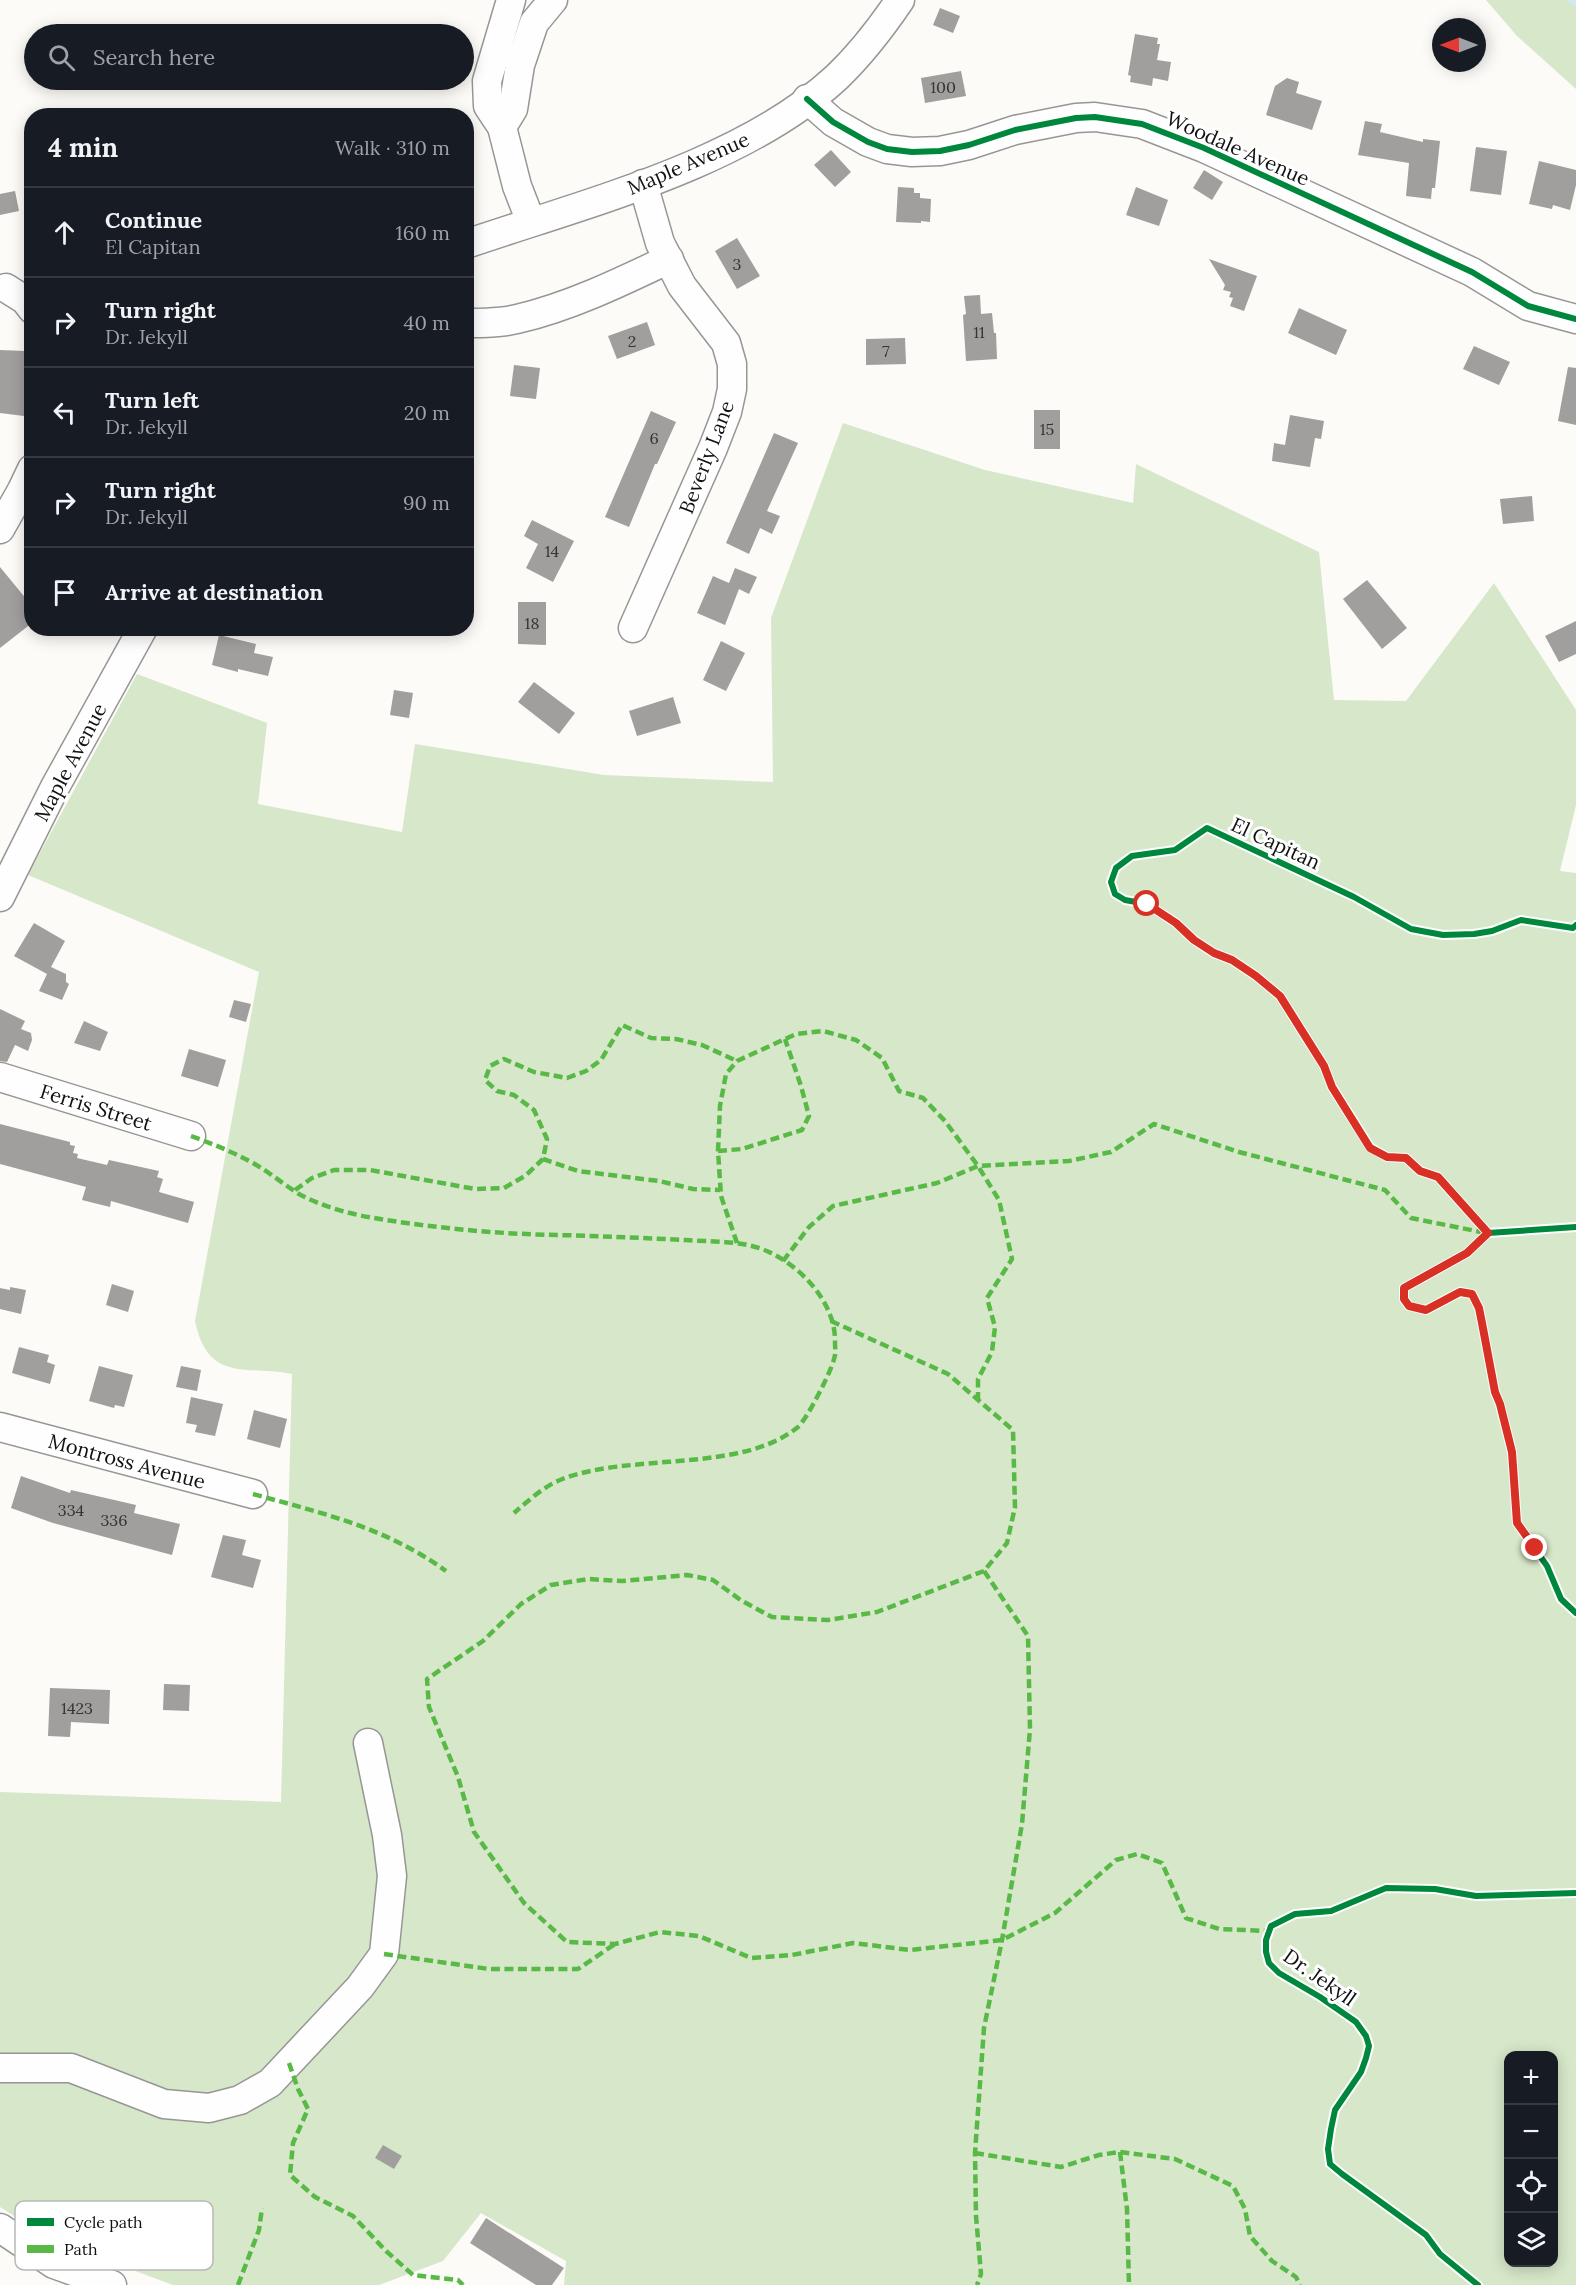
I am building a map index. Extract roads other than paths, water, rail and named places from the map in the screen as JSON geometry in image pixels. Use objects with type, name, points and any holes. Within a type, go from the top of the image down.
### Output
[{"type":"street","points":[[511,0],[487,81],[488,106],[502,127],[517,186],[531,222]]},
{"type":"street","points":[[502,127],[513,109],[520,65],[534,23],[553,0]]},
{"type":"street","name":"Maple Avenue","points":[[474,241],[643,184],[739,144],[783,118],[843,70],[878,33],[900,0]]},
{"type":"street","name":"Woodale Avenue","points":[[807,99],[833,122],[868,142],[887,149],[912,152],[940,151],[969,145],[1015,130],[1076,118],[1095,117],[1142,124],[1204,148],[1472,272],[1528,306],[1576,320]]},
{"type":"street","name":"Beverly Lane","points":[[633,628],[713,448],[727,412],[732,389],[732,364],[726,343],[682,286],[660,243],[643,184]]},
{"type":"street","points":[[474,323],[515,320],[548,310],[633,277],[669,260]]},
{"type":"street","points":[[6,288],[24,299]]},
{"type":"street","points":[[0,529],[24,486]]},
{"type":"street","name":"Maple Avenue","points":[[0,897],[60,777],[139,636]]},
{"type":"street","name":"Ferris Street","points":[[0,1077],[191,1137]]},
{"type":"street","name":"Montross Avenue","points":[[0,1427],[253,1494]]},
{"type":"street","points":[[0,2068],[71,2068],[164,2104],[209,2108],[240,2100],[270,2083],[360,1987],[384,1954],[392,1876],[387,1835],[368,1743]]},
{"type":"street","points":[[0,2228],[15,2238]]},
{"type":"street","points":[[71,2270],[112,2285]]},
{"type":"waterway","points":[[1570,0],[1576,3]]}]
